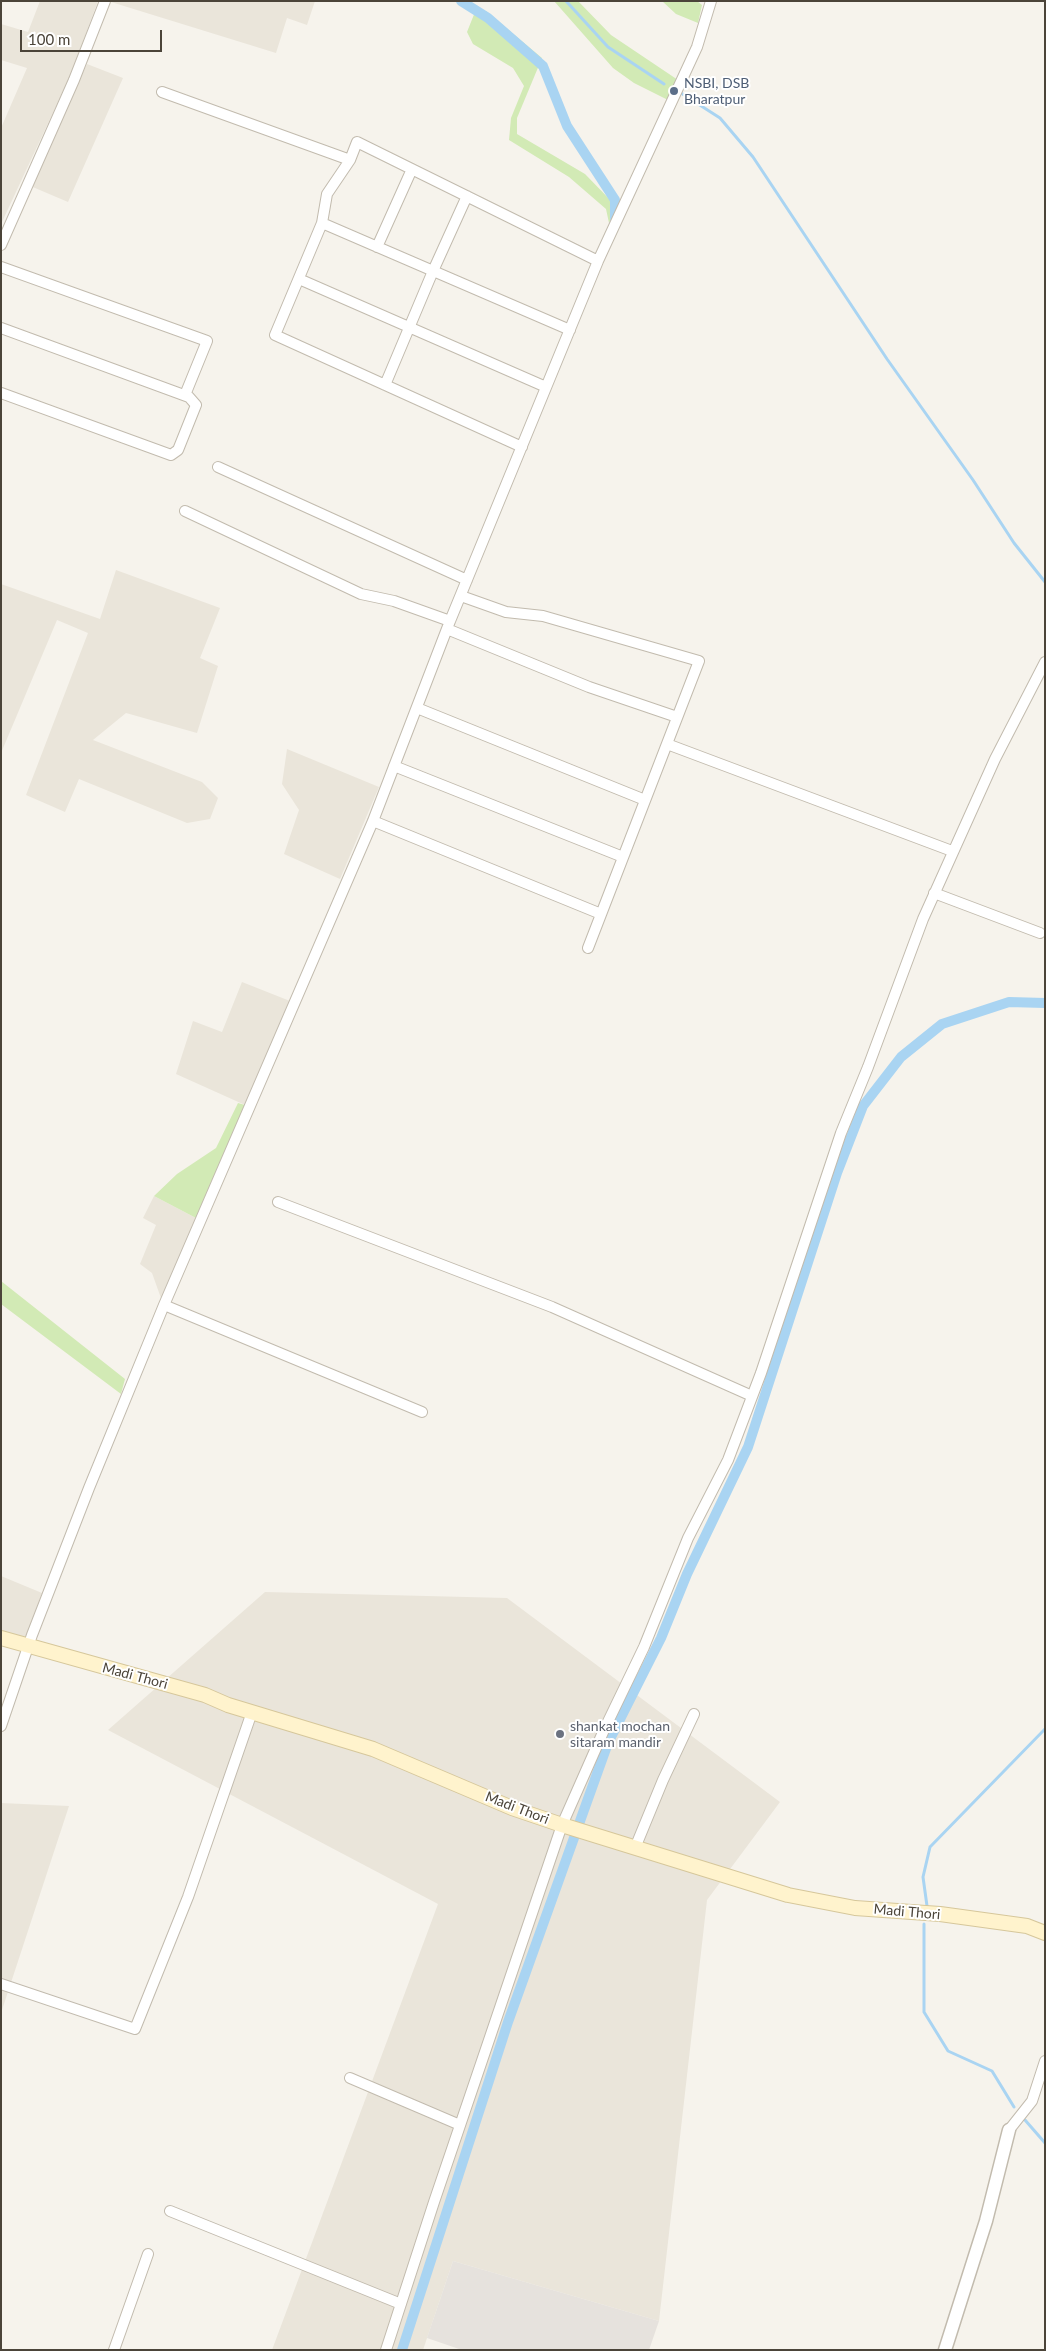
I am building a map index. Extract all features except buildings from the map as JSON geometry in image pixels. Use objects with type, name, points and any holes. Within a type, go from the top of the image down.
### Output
[{"type":"main road","name":"Madi Thori","points":[[1,1638],[205,1696],[373,1749],[512,1808],[566,1827],[788,1895],[855,1908],[940,1914],[1027,1926],[1045,1932]]},
{"type":"street","points":[[1,245],[74,80],[105,1]]},
{"type":"street","points":[[1,1726],[28,1646],[89,1488],[164,1305],[373,821],[449,625],[546,387],[598,261],[697,47],[711,1]]},
{"type":"street","points":[[162,92],[350,160]]},
{"type":"street","points":[[522,447],[275,335],[322,223],[327,194],[350,160],[357,142],[598,261]]},
{"type":"street","points":[[377,247],[412,169]]},
{"type":"street","points":[[385,385],[433,270],[467,196]]},
{"type":"street","points":[[322,223],[570,330]]},
{"type":"street","points":[[1,267],[207,341],[185,395]]},
{"type":"street","points":[[299,279],[546,387]]},
{"type":"street","points":[[1,328],[185,395],[194,400],[196,405],[178,450],[171,455],[1,393]]},
{"type":"street","points":[[218,468],[467,580]]},
{"type":"street","points":[[185,510],[361,594],[394,601],[589,686],[677,717]]},
{"type":"street","points":[[461,596],[506,612],[543,616],[699,660],[588,948]]},
{"type":"street","points":[[386,2350],[460,2125],[566,1827],[604,1730],[644,1647],[688,1538],[728,1460],[752,1396],[841,1133],[934,893],[995,759],[1045,662]]},
{"type":"street","points":[[417,708],[645,800]]},
{"type":"street","points":[[667,744],[952,851]]},
{"type":"street","points":[[394,766],[623,857]]},
{"type":"street","points":[[373,821],[601,914]]},
{"type":"street","points":[[934,893],[1040,933]]},
{"type":"street","points":[[278,1202],[552,1307],[752,1396]]},
{"type":"street","points":[[164,1305],[422,1412]]},
{"type":"street","points":[[1,1984],[134,2029],[188,1897],[252,1712]]},
{"type":"street","points":[[635,1848],[663,1780],[694,1714]]},
{"type":"street","points":[[945,2350],[986,2221],[1009,2130],[1032,2101],[1045,2061]]},
{"type":"street","points":[[350,2078],[460,2125]]},
{"type":"street","points":[[170,2210],[401,2304]]},
{"type":"street","points":[[114,2350],[148,2254]]},
{"type":"shaded area","points":[[40,1],[98,1],[71,74],[1,224],[1,128],[27,68],[1,60],[1,24],[28,32]]},
{"type":"shaded area","points":[[315,1],[307,25],[287,18],[276,53],[111,2]]},
{"type":"shaded area","points":[[87,64],[123,78],[68,202],[28,185]]},
{"type":"shaded area","points":[[116,570],[220,608],[200,658],[218,666],[197,733],[126,713],[93,740],[202,782],[218,798],[210,819],[187,823],[79,779],[65,812],[26,795],[88,633],[57,620],[1,753],[1,584],[100,619]]},
{"type":"shaded area","points":[[287,749],[379,787],[340,879],[284,854],[299,810],[282,784]]},
{"type":"shaded area","points":[[242,982],[290,1001],[245,1105],[176,1074],[193,1021],[222,1032]]},
{"type":"shaded area","points":[[154,1196],[196,1218],[162,1301],[152,1273],[140,1264],[156,1225],[143,1218]]},
{"type":"shaded area","points":[[1,1576],[42,1593],[26,1636],[23,1639],[1,1632]]},
{"type":"shaded area","points":[[265,1592],[507,1598],[780,1802],[707,1900],[659,2321],[453,2261],[423,2350],[272,2350],[438,1904],[108,1730]]},
{"type":"shaded area","points":[[1,1803],[69,1806],[1,2013]]},
{"type":"shaded area","points":[[453,2261],[659,2321],[649,2350],[462,2350],[427,2338]]},
{"type":"green space","points":[[554,1],[578,1],[611,35],[678,80],[668,100],[634,83],[613,68]]},
{"type":"green space","points":[[662,1],[697,1],[702,5],[698,23],[676,14]]},
{"type":"green space","points":[[486,11],[542,58],[517,118],[517,134],[585,174],[617,207],[609,223],[606,209],[569,177],[509,140],[511,118],[524,86],[513,68],[473,44],[467,32],[475,12]]},
{"type":"green space","points":[[238,1103],[245,1105],[196,1218],[154,1196],[177,1174],[216,1148]]},
{"type":"green space","points":[[1,1281],[125,1379],[121,1394],[1,1304]]},
{"type":"waterway","points":[[461,1],[488,18],[543,66],[567,126],[615,200],[615,218]]},
{"type":"waterway","points":[[566,1],[608,47],[664,84]]},
{"type":"waterway","points":[[681,93],[720,118],[753,157],[887,359],[973,480],[1014,543],[1045,582]]},
{"type":"waterway","points":[[402,2350],[508,2022],[608,1743],[661,1638],[687,1574],[748,1447],[837,1173],[863,1106],[901,1057],[942,1024],[1009,1002],[1045,1003]]},
{"type":"waterway","points":[[927,1906],[923,1877],[930,1847],[1045,1729]]},
{"type":"waterway","points":[[924,1924],[924,2012],[948,2051],[992,2071],[1014,2107]]},
{"type":"waterway","points":[[1025,2120],[1045,2143]]},
{"type":"place","name":"NSBI, DSB Bharatpur","points":[[674,91]]},
{"type":"place","name":"shankat mochan sitaram mandir","points":[[560,1734]]}]
